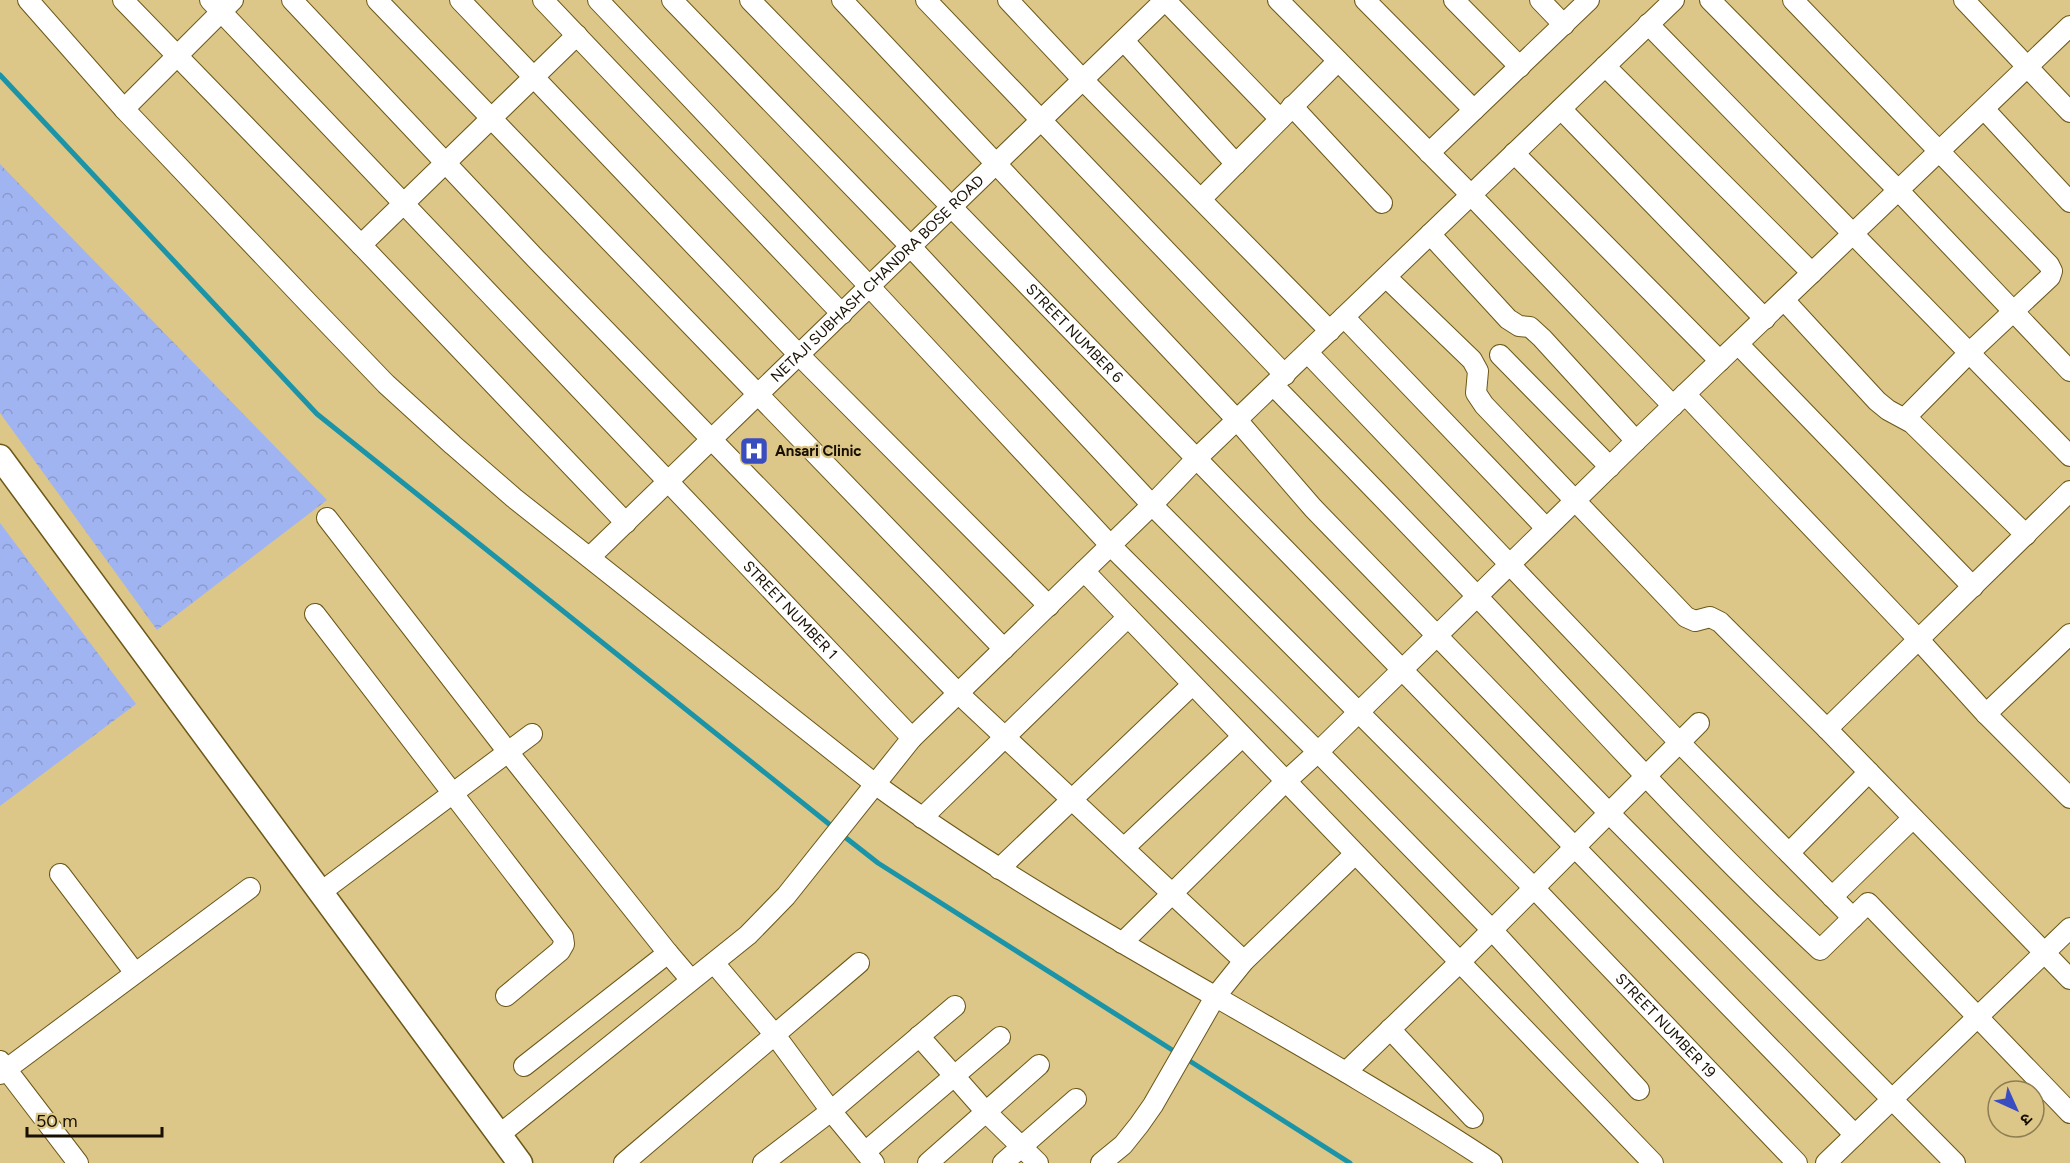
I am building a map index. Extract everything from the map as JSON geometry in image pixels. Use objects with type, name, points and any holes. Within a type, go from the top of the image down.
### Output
[{"type":"street","points":[[28,0],[124,109],[387,384],[453,446],[514,498],[875,784],[922,818],[999,870],[1122,943],[1211,1003],[1346,1072],[1492,1163]]},
{"type":"street","points":[[123,0],[626,523]]},
{"type":"street","points":[[292,0],[544,267],[958,693],[1244,961]]},
{"type":"street","points":[[377,0],[1004,650]]},
{"type":"street","points":[[460,0],[800,355],[1049,606]]},
{"type":"street","points":[[543,0],[842,314]]},
{"type":"street","points":[[598,0],[1111,546],[1318,752],[1492,930],[1639,1090]]},
{"type":"street","name":"STREET NUMBER 19","points":[[672,0],[911,247],[1152,505],[1534,888],[1797,1163]]},
{"type":"street","name":"STREET NUMBER 6","points":[[750,0],[1855,1135]]},
{"type":"street","points":[[842,0],[1237,420],[1312,508],[1955,1163]]},
{"type":"street","points":[[926,0],[1042,121],[1477,596],[1646,776],[1783,915],[1820,950],[1868,903],[2070,1113]]},
{"type":"street","points":[[1008,0],[1083,80],[1201,199],[1337,324],[1546,528]]},
{"type":"street","points":[[1165,0],[1382,203]]},
{"type":"street","name":"NETAJI SUBHASH CHANDRA BOSE ROAD","points":[[590,557],[1165,0]]},
{"type":"street","points":[[1278,0],[1919,640],[1986,714],[2066,785]]},
{"type":"street","points":[[1365,0],[1474,110]]},
{"type":"street","points":[[1454,0],[1520,67]]},
{"type":"street","points":[[1540,0],[1564,25]]},
{"type":"street","points":[[1429,153],[1589,0]]},
{"type":"street","points":[[499,1135],[748,935],[786,897],[912,738],[1111,546],[1196,459],[1674,0]]},
{"type":"street","points":[[1710,0],[1899,191],[2070,371]]},
{"type":"street","points":[[1793,0],[2049,265],[2052,271],[2050,277],[1969,353],[1905,418]]},
{"type":"street","points":[[1964,0],[2070,112]]},
{"type":"street","points":[[124,109],[222,4]]},
{"type":"street","name":"STREET NUMBER 1","points":[[222,4],[404,202],[912,738]]},
{"type":"street","points":[[1648,24],[2070,456]]},
{"type":"street","points":[[1122,943],[1610,466],[2070,27]]},
{"type":"street","points":[[361,245],[577,35]]},
{"type":"street","points":[[1124,41],[1236,164]]},
{"type":"street","points":[[1201,199],[1338,61]]},
{"type":"street","points":[[1605,66],[1812,273]]},
{"type":"street","points":[[1560,109],[1765,319]]},
{"type":"street","points":[[1984,109],[2070,202]]},
{"type":"street","points":[[1514,153],[1720,362]]},
{"type":"street","points":[[1430,234],[1508,319],[1519,326],[1530,327],[1542,338],[1636,441]]},
{"type":"street","points":[[1386,277],[1472,360],[1478,371],[1476,393],[1484,405],[1686,617],[1695,621],[1710,616],[1720,622],[2070,979]]},
{"type":"street","points":[[1784,300],[1877,401],[1888,410],[1905,418],[2026,535]]},
{"type":"street","points":[[1738,344],[1973,586]]},
{"type":"street","points":[[1308,353],[1679,742],[1853,918]]},
{"type":"street","points":[[1500,355],[1610,466]]},
{"type":"street","points":[[0,457],[517,1162]]},
{"type":"street","points":[[1827,729],[2070,492]]},
{"type":"street","points":[[327,518],[508,752],[691,980]]},
{"type":"street","points":[[1084,571],[1653,1163]]},
{"type":"street","points":[[315,614],[563,937],[564,944],[560,951],[506,996]]},
{"type":"street","points":[[922,818],[1128,617]]},
{"type":"street","points":[[1986,714],[2070,634]]},
{"type":"street","points":[[999,870],[1192,685]]},
{"type":"street","points":[[1346,1072],[1460,962],[1699,723]]},
{"type":"street","points":[[321,892],[532,734]]},
{"type":"street","points":[[1124,848],[1242,737]]},
{"type":"street","points":[[1789,853],[1869,772]]},
{"type":"street","points":[[1832,897],[1913,818]]},
{"type":"street","points":[[1101,1163],[1123,1145],[1153,1105],[1211,1003],[1244,961],[1355,854]]},
{"type":"street","points":[[60,874],[135,973]]},
{"type":"street","points":[[78,1163],[2,1068],[250,888]]},
{"type":"street","points":[[1826,1163],[2070,928]]},
{"type":"street","points":[[524,1066],[668,953]]},
{"type":"street","points":[[714,963],[775,1035],[831,1111],[870,1157],[952,1076],[1000,1037]]},
{"type":"street","points":[[624,1163],[859,963]]},
{"type":"street","points":[[763,1163],[831,1111],[955,1006]]},
{"type":"street","points":[[1390,1029],[1473,1118]]},
{"type":"street","points":[[919,1036],[952,1076],[1038,1163]]},
{"type":"street","points":[[928,1163],[1040,1065]]},
{"type":"street","points":[[1003,1163],[1076,1099]]},
{"type":"green space","points":[[0,164],[327,500],[157,630],[0,413]]},
{"type":"green space","points":[[0,523],[136,704],[0,806]]},
{"type":"waterway","points":[[0,75],[317,414],[834,828]]},
{"type":"waterway","points":[[841,834],[878,863],[1177,1053]]},
{"type":"waterway","points":[[1185,1058],[1350,1163]]},
{"type":"place","name":"Ansari Clinic","points":[[754,451]]}]
